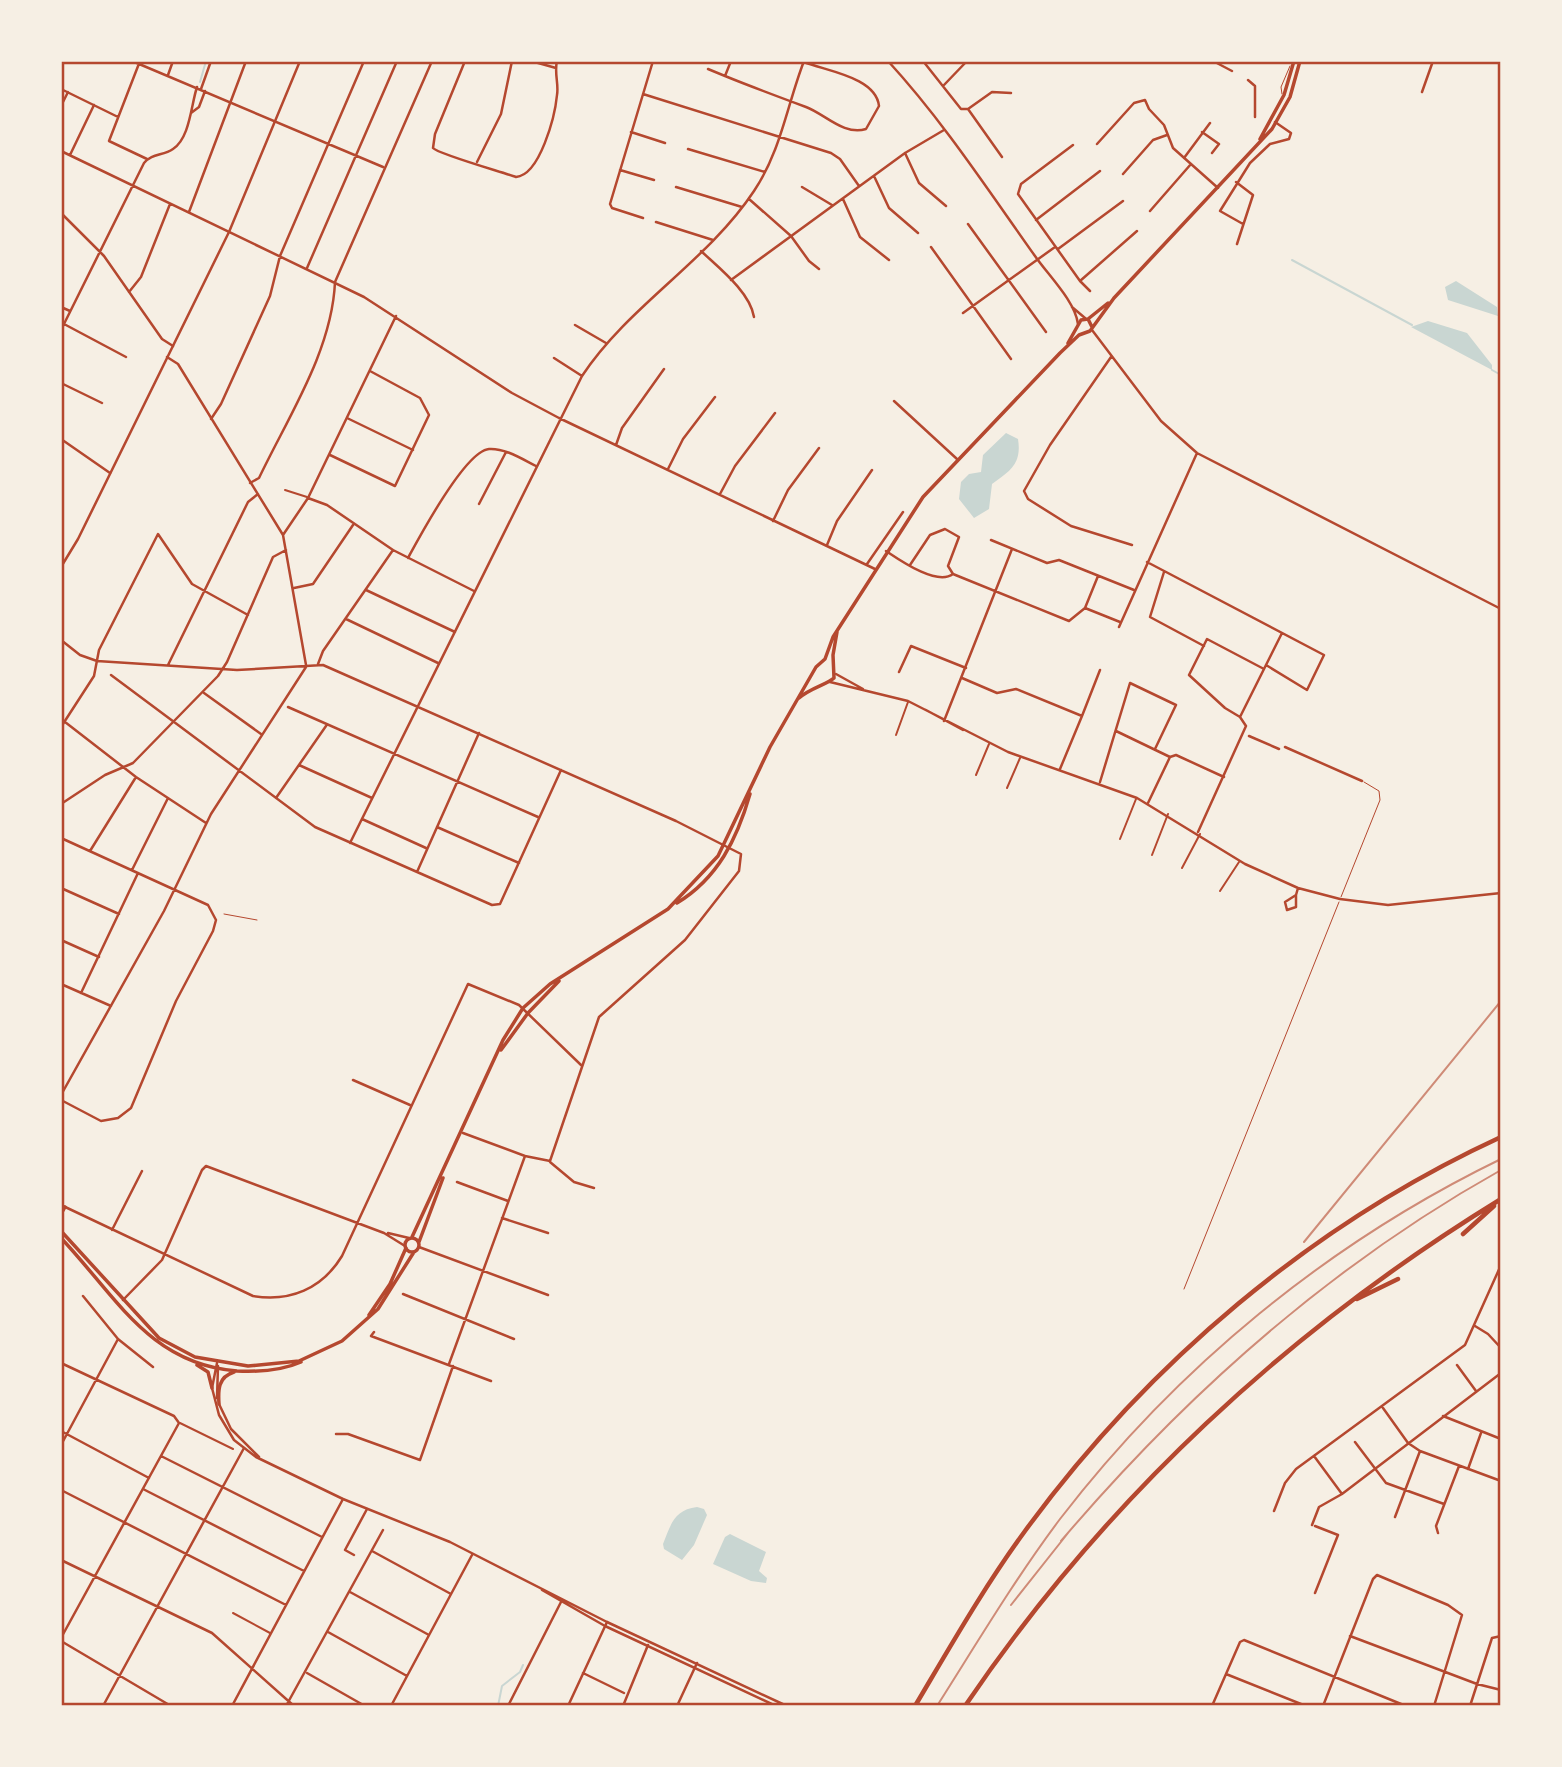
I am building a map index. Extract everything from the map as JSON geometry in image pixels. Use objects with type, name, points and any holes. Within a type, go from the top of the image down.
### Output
[{"type":"highway","points":[[915,1706],[994,1576],[1044,1505],[1107,1430],[1185,1350],[1265,1282],[1342,1227],[1428,1174],[1501,1138]]},
{"type":"highway","points":[[1463,1234],[1501,1200]]},
{"type":"highway","points":[[965,1706],[1047,1593],[1141,1487],[1225,1404],[1343,1306],[1430,1244],[1501,1200]]},
{"type":"highway","points":[[1343,1306],[1398,1279]]},
{"type":"main road","points":[[1274,122],[1294,61]]},
{"type":"main road","points":[[668,909],[706,871],[725,843],[754,778],[796,700],[816,667],[822,663],[842,620],[923,497],[1060,353],[1092,328],[1114,298],[1250,152],[1290,97],[1300,61]]},
{"type":"main road","points":[[1060,353],[1078,325],[1114,298]]},
{"type":"main road","points":[[1087,319],[1092,328]]},
{"type":"main road","points":[[1078,325],[1085,333]]},
{"type":"main road","points":[[796,700],[823,683],[830,682],[836,674],[833,666],[834,644],[842,620]]},
{"type":"main road","points":[[822,663],[833,666]]},
{"type":"main road","points":[[814,674],[823,683]]},
{"type":"main road","points":[[356,1330],[380,1301],[497,1056],[523,1008],[569,973],[700,887],[731,846],[754,778]]},
{"type":"main road","points":[[497,1056],[528,1013],[569,973]]},
{"type":"main road","points":[[219,1404],[222,1379],[229,1373],[278,1369],[313,1357],[356,1330],[385,1300],[419,1247],[419,1241],[468,1118]]},
{"type":"main road","points":[[61,1214],[63,1206]]},
{"type":"main road","points":[[62,1233],[159,1338],[195,1357],[217,1366],[271,1366],[313,1357]]},
{"type":"main road","points":[[62,1233],[139,1326],[163,1347],[208,1372],[212,1388]]},
{"type":"main road","points":[[411,1237],[419,1241]]},
{"type":"main road","points":[[405,1247],[414,1252]]},
{"type":"main road","points":[[186,1360],[240,1371]]},
{"type":"street","points":[[132,61],[385,168]]},
{"type":"street","points":[[168,75],[173,61]]},
{"type":"street","points":[[61,330],[147,159],[176,147],[211,61]]},
{"type":"street","points":[[189,213],[246,61]]},
{"type":"street","points":[[61,567],[66,562],[229,232],[300,61]]},
{"type":"street","points":[[211,419],[239,366],[270,296],[279,256],[364,61]]},
{"type":"street","points":[[306,268],[397,61]]},
{"type":"street","points":[[250,483],[259,478],[321,348],[330,317],[335,282],[432,61]]},
{"type":"street","points":[[465,61],[432,144],[440,154],[477,162],[516,177],[528,172],[553,118],[558,88],[557,61]]},
{"type":"street","points":[[477,162],[501,114],[512,61]]},
{"type":"street","points":[[531,61],[556,68]]},
{"type":"street","points":[[643,218],[610,206],[653,61]]},
{"type":"street","points":[[725,76],[731,61]]},
{"type":"street","points":[[351,843],[582,376],[606,343],[713,240],[749,199],[781,138],[791,103],[803,61],[863,84],[876,96],[879,106],[863,131],[836,124],[807,107],[791,103],[708,69]]},
{"type":"street","points":[[888,61],[944,130],[1038,260],[1068,303],[1078,325]]},
{"type":"street","points":[[923,61],[961,109],[968,109],[992,92],[1011,93]]},
{"type":"street","points":[[944,85],[967,61]]},
{"type":"street","points":[[1213,61],[1232,71]]},
{"type":"street","points":[[1422,92],[1433,61]]},
{"type":"street","points":[[139,63],[109,141],[147,159]]},
{"type":"street","points":[[1248,80],[1255,86],[1255,117]]},
{"type":"street","points":[[61,89],[118,117]]},
{"type":"street","points":[[191,113],[199,107],[201,89]]},
{"type":"street","points":[[61,106],[68,92]]},
{"type":"street","points":[[643,94],[837,156],[859,186]]},
{"type":"street","points":[[1097,144],[1134,103],[1145,100],[1149,109],[1164,125],[1173,148],[1218,188]]},
{"type":"street","points":[[70,155],[94,105]]},
{"type":"street","points":[[968,109],[1002,157]]},
{"type":"street","points":[[1184,158],[1210,122]]},
{"type":"street","points":[[1243,224],[1220,211],[1236,182],[1266,147],[1289,139],[1291,133],[1274,122]]},
{"type":"street","points":[[732,280],[905,153],[944,130]]},
{"type":"street","points":[[631,132],[665,142]]},
{"type":"street","points":[[1202,132],[1219,144],[1212,153]]},
{"type":"street","points":[[1123,174],[1153,140],[1167,135]]},
{"type":"street","points":[[1073,145],[1021,184],[1018,194],[1090,291]]},
{"type":"street","points":[[688,149],[765,172]]},
{"type":"street","points":[[61,151],[335,282],[396,316],[512,393],[559,418],[874,569]]},
{"type":"street","points":[[905,153],[919,183],[946,206]]},
{"type":"street","points":[[1150,211],[1191,164]]},
{"type":"street","points":[[620,170],[654,180]]},
{"type":"street","points":[[1036,220],[1100,171]]},
{"type":"street","points":[[874,176],[889,208],[918,233]]},
{"type":"street","points":[[1236,182],[1253,195],[1237,244]]},
{"type":"street","points":[[676,187],[742,207]]},
{"type":"street","points":[[802,187],[833,206]]},
{"type":"street","points":[[749,199],[791,236],[809,261],[819,269]]},
{"type":"street","points":[[843,199],[860,237],[889,260]]},
{"type":"street","points":[[963,313],[1123,201]]},
{"type":"street","points":[[129,292],[141,277],[170,204]]},
{"type":"street","points":[[61,213],[100,254],[162,339],[173,346]]},
{"type":"street","points":[[656,222],[713,240]]},
{"type":"street","points":[[968,224],[1046,332]]},
{"type":"street","points":[[1080,281],[1137,231]]},
{"type":"street","points":[[931,247],[1011,359]]},
{"type":"street","points":[[701,251],[732,280],[750,306],[754,317]]},
{"type":"street","points":[[1068,303],[1087,319]]},
{"type":"street","points":[[61,307],[70,311]]},
{"type":"street","points":[[283,535],[308,498],[396,316]]},
{"type":"street","points":[[64,324],[126,357]]},
{"type":"street","points":[[575,325],[606,343]]},
{"type":"street","points":[[1092,328],[1097,340],[1161,421],[1197,453],[1501,609]]},
{"type":"street","points":[[1085,333],[1097,340]]},
{"type":"street","points":[[61,1095],[175,889],[206,823],[237,770],[306,666],[283,535],[178,364],[167,357]]},
{"type":"street","points":[[1111,357],[1050,445],[1024,491],[1028,499],[1071,526],[1132,545]]},
{"type":"street","points":[[554,358],[582,376]]},
{"type":"street","points":[[616,445],[622,428],[664,369]]},
{"type":"street","points":[[329,454],[396,486],[414,451],[429,415],[419,398],[370,371]]},
{"type":"street","points":[[61,383],[102,403]]},
{"type":"street","points":[[668,469],[683,439],[715,397]]},
{"type":"street","points":[[894,401],[957,459]]},
{"type":"street","points":[[720,494],[735,466],[775,413]]},
{"type":"street","points":[[347,418],[414,451]]},
{"type":"street","points":[[61,439],[110,473]]},
{"type":"street","points":[[773,521],[788,490],[819,448]]},
{"type":"street","points":[[408,558],[473,458],[488,449],[506,452],[536,466]]},
{"type":"street","points":[[479,504],[506,452]]},
{"type":"street","points":[[1085,608],[1120,625],[1197,453]]},
{"type":"street","points":[[827,545],[837,521],[873,470]]},
{"type":"street","points":[[285,490],[327,505],[393,550],[474,591]]},
{"type":"street","points":[[168,665],[248,502],[258,494]]},
{"type":"street","points":[[867,565],[903,512]]},
{"type":"street","points":[[294,588],[313,584],[354,524]]},
{"type":"street","points":[[910,565],[930,535],[944,529],[959,539],[948,566],[954,574],[1069,621],[1085,608],[1098,576]]},
{"type":"street","points":[[61,727],[94,676],[97,661],[158,534],[183,573],[203,592],[248,615]]},
{"type":"street","points":[[991,540],[1047,562],[1059,560],[1134,590]]},
{"type":"street","points":[[944,719],[1012,549]]},
{"type":"street","points":[[61,804],[139,758],[203,692],[222,669],[273,557],[286,550]]},
{"type":"street","points":[[318,664],[323,651],[393,550]]},
{"type":"street","points":[[886,551],[943,579],[954,574]]},
{"type":"street","points":[[1147,562],[1324,654],[1307,690],[1207,639],[1189,675],[1225,708],[1240,717],[1246,726],[1182,868]]},
{"type":"street","points":[[1164,572],[1150,617],[1204,646]]},
{"type":"street","points":[[366,590],[454,632]]},
{"type":"street","points":[[346,619],[439,664]]},
{"type":"street","points":[[1240,717],[1282,633]]},
{"type":"street","points":[[61,640],[79,654],[97,661],[222,669],[318,664],[725,843],[742,856],[739,871],[685,940],[599,1017],[550,1161]]},
{"type":"street","points":[[898,672],[911,646],[966,668]]},
{"type":"street","points":[[1060,769],[1100,670]]},
{"type":"street","points":[[836,674],[866,690]]},
{"type":"street","points":[[111,675],[173,724],[316,827],[497,906],[561,769]]},
{"type":"street","points":[[961,677],[997,693],[1016,689],[1082,716]]},
{"type":"street","points":[[830,682],[908,701],[989,744],[1020,757],[1100,782],[1137,798],[1168,814],[1240,861],[1298,888],[1340,899],[1388,905],[1501,893]]},
{"type":"street","points":[[1100,782],[1130,683],[1176,705],[1155,749]]},
{"type":"street","points":[[203,692],[261,734]]},
{"type":"street","points":[[896,735],[908,701]]},
{"type":"street","points":[[288,707],[539,818]]},
{"type":"street","points":[[65,722],[135,777],[206,823]]},
{"type":"street","points":[[276,798],[326,724]]},
{"type":"street","points":[[1116,731],[1170,757]]},
{"type":"street","points":[[417,872],[479,733]]},
{"type":"street","points":[[1249,736],[1279,750]]},
{"type":"street","points":[[976,775],[989,744]]},
{"type":"street","points":[[1285,747],[1362,781]]},
{"type":"street","points":[[1148,803],[1170,757],[1176,755],[1224,777]]},
{"type":"street","points":[[1007,788],[1020,757]]},
{"type":"street","points":[[299,765],[372,798]]},
{"type":"street","points":[[90,850],[135,777]]},
{"type":"street","points":[[132,870],[168,798]]},
{"type":"street","points":[[1120,839],[1137,798]]},
{"type":"street","points":[[1152,855],[1168,814]]},
{"type":"street","points":[[362,819],[427,848]]},
{"type":"street","points":[[437,827],[519,863]]},
{"type":"street","points":[[61,838],[211,908],[216,920],[215,927],[164,1026],[133,1104],[118,1118],[105,1121],[94,1119],[61,1100]]},
{"type":"street","points":[[1220,891],[1240,861]]},
{"type":"street","points":[[81,993],[138,873]]},
{"type":"street","points":[[61,888],[119,914]]},
{"type":"street","points":[[1296,895],[1285,902],[1287,910],[1296,907],[1298,888]]},
{"type":"street","points":[[61,940],[99,957]]},
{"type":"street","points":[[61,984],[111,1006]]},
{"type":"street","points":[[63,1206],[253,1296],[286,1297],[305,1291],[327,1275],[342,1256],[468,984],[523,1008],[582,1066]]},
{"type":"street","points":[[353,1080],[410,1105]]},
{"type":"street","points":[[463,1133],[525,1156],[550,1161],[574,1182],[594,1188]]},
{"type":"street","points":[[449,1364],[525,1156]]},
{"type":"street","points":[[123,1300],[152,1273],[164,1255],[202,1170],[206,1167],[384,1233],[411,1237]]},
{"type":"street","points":[[112,1230],[142,1171]]},
{"type":"street","points":[[457,1182],[508,1201]]},
{"type":"street","points":[[502,1218],[548,1233]]},
{"type":"street","points":[[384,1233],[405,1247]]},
{"type":"street","points":[[419,1247],[548,1295]]},
{"type":"street","points":[[1274,1511],[1285,1483],[1296,1469],[1465,1345],[1501,1265]]},
{"type":"street","points":[[61,1270],[61,1280]]},
{"type":"street","points":[[403,1294],[514,1339]]},
{"type":"street","points":[[83,1296],[118,1339],[153,1367]]},
{"type":"street","points":[[1475,1326],[1489,1334],[1501,1349]]},
{"type":"street","points":[[373,1332],[371,1336],[491,1381]]},
{"type":"street","points":[[61,1445],[118,1339]]},
{"type":"street","points":[[61,1363],[174,1416],[179,1423],[233,1449]]},
{"type":"street","points":[[1457,1365],[1476,1391]]},
{"type":"street","points":[[217,1366],[212,1388],[223,1425],[264,1461],[343,1499],[473,1553],[606,1624],[787,1706]]},
{"type":"street","points":[[217,1366],[216,1387],[219,1404],[231,1429],[245,1447]]},
{"type":"street","points":[[336,1434],[348,1434],[420,1460],[453,1366]]},
{"type":"street","points":[[1315,1593],[1338,1535],[1313,1526],[1319,1507],[1342,1494],[1501,1373]]},
{"type":"street","points":[[1382,1407],[1408,1443],[1420,1451],[1501,1482]]},
{"type":"street","points":[[1443,1416],[1501,1439]]},
{"type":"street","points":[[171,1706],[61,1640],[179,1423]]},
{"type":"street","points":[[61,1431],[149,1478]]},
{"type":"street","points":[[1468,1469],[1481,1432]]},
{"type":"street","points":[[1355,1442],[1386,1483],[1444,1504]]},
{"type":"street","points":[[103,1706],[245,1447]]},
{"type":"street","points":[[1395,1517],[1420,1451]]},
{"type":"street","points":[[162,1455],[322,1537]]},
{"type":"street","points":[[1314,1456],[1342,1494]]},
{"type":"street","points":[[1438,1533],[1436,1526],[1459,1466]]},
{"type":"street","points":[[143,1489],[304,1571]]},
{"type":"street","points":[[61,1490],[286,1605]]},
{"type":"street","points":[[232,1706],[343,1499]]},
{"type":"street","points":[[354,1555],[345,1550],[367,1509]]},
{"type":"street","points":[[286,1706],[383,1530]]},
{"type":"street","points":[[372,1551],[451,1594]]},
{"type":"street","points":[[391,1706],[473,1553]]},
{"type":"street","points":[[61,1560],[212,1633],[294,1706]]},
{"type":"street","points":[[1323,1706],[1373,1578],[1377,1575],[1448,1605],[1462,1615],[1434,1706]]},
{"type":"street","points":[[350,1592],[429,1635]]},
{"type":"street","points":[[508,1706],[561,1600]]},
{"type":"street","points":[[233,1613],[271,1633]]},
{"type":"street","points":[[568,1706],[606,1624]]},
{"type":"street","points":[[328,1632],[407,1675]]},
{"type":"street","points":[[1350,1636],[1446,1673],[1501,1690]]},
{"type":"street","points":[[1470,1706],[1492,1638],[1501,1636]]},
{"type":"street","points":[[1212,1706],[1244,1640],[1406,1706]]},
{"type":"street","points":[[622,1706],[625,1693],[648,1644]]},
{"type":"street","points":[[677,1706],[696,1665]]},
{"type":"street","points":[[696,1665],[776,1706]]},
{"type":"street","points":[[306,1673],[365,1706]]},
{"type":"street","points":[[583,1673],[625,1693]]},
{"type":"street","points":[[1226,1674],[1306,1706]]},
{"type":"lane","points":[[1184,1289],[1380,800],[1379,792],[1362,781]]},
{"type":"lane","points":[[224,914],[257,920]]},
{"type":"shaded area","points":[[1456,281],[1497,307],[1498,316],[1448,300],[1445,287]]},
{"type":"shaded area","points":[[1428,321],[1467,333],[1492,365],[1492,370],[1411,327]]},
{"type":"shaded area","points":[[1006,433],[1018,439],[1016,461],[1009,471],[992,484],[989,509],[974,518],[959,499],[961,482],[969,474],[981,472],[983,455]]},
{"type":"shaded area","points":[[697,1507],[704,1509],[707,1515],[694,1545],[682,1560],[664,1549],[663,1544],[678,1515]]},
{"type":"shaded area","points":[[730,1534],[766,1552],[759,1571],[767,1578],[766,1583],[751,1581],[713,1564],[725,1537]]},
{"type":"waterway","points":[[200,82],[206,61]]},
{"type":"waterway","points":[[1292,260],[1412,325]]},
{"type":"waterway","points":[[1492,370],[1501,375]]},
{"type":"waterway","points":[[498,1706],[502,1686],[520,1672],[523,1665]]},
{"type":"railway","points":[[1304,1242],[1501,1001]]},
{"type":"railway","points":[[937,1706],[1012,1588],[1060,1519],[1105,1463],[1205,1360],[1316,1270],[1376,1229],[1437,1192],[1501,1159]]},
{"type":"railway","points":[[1061,1541],[1159,1434],[1264,1336],[1378,1247],[1501,1170]]},
{"type":"railway","points":[[1011,1605],[1068,1533]]}]
